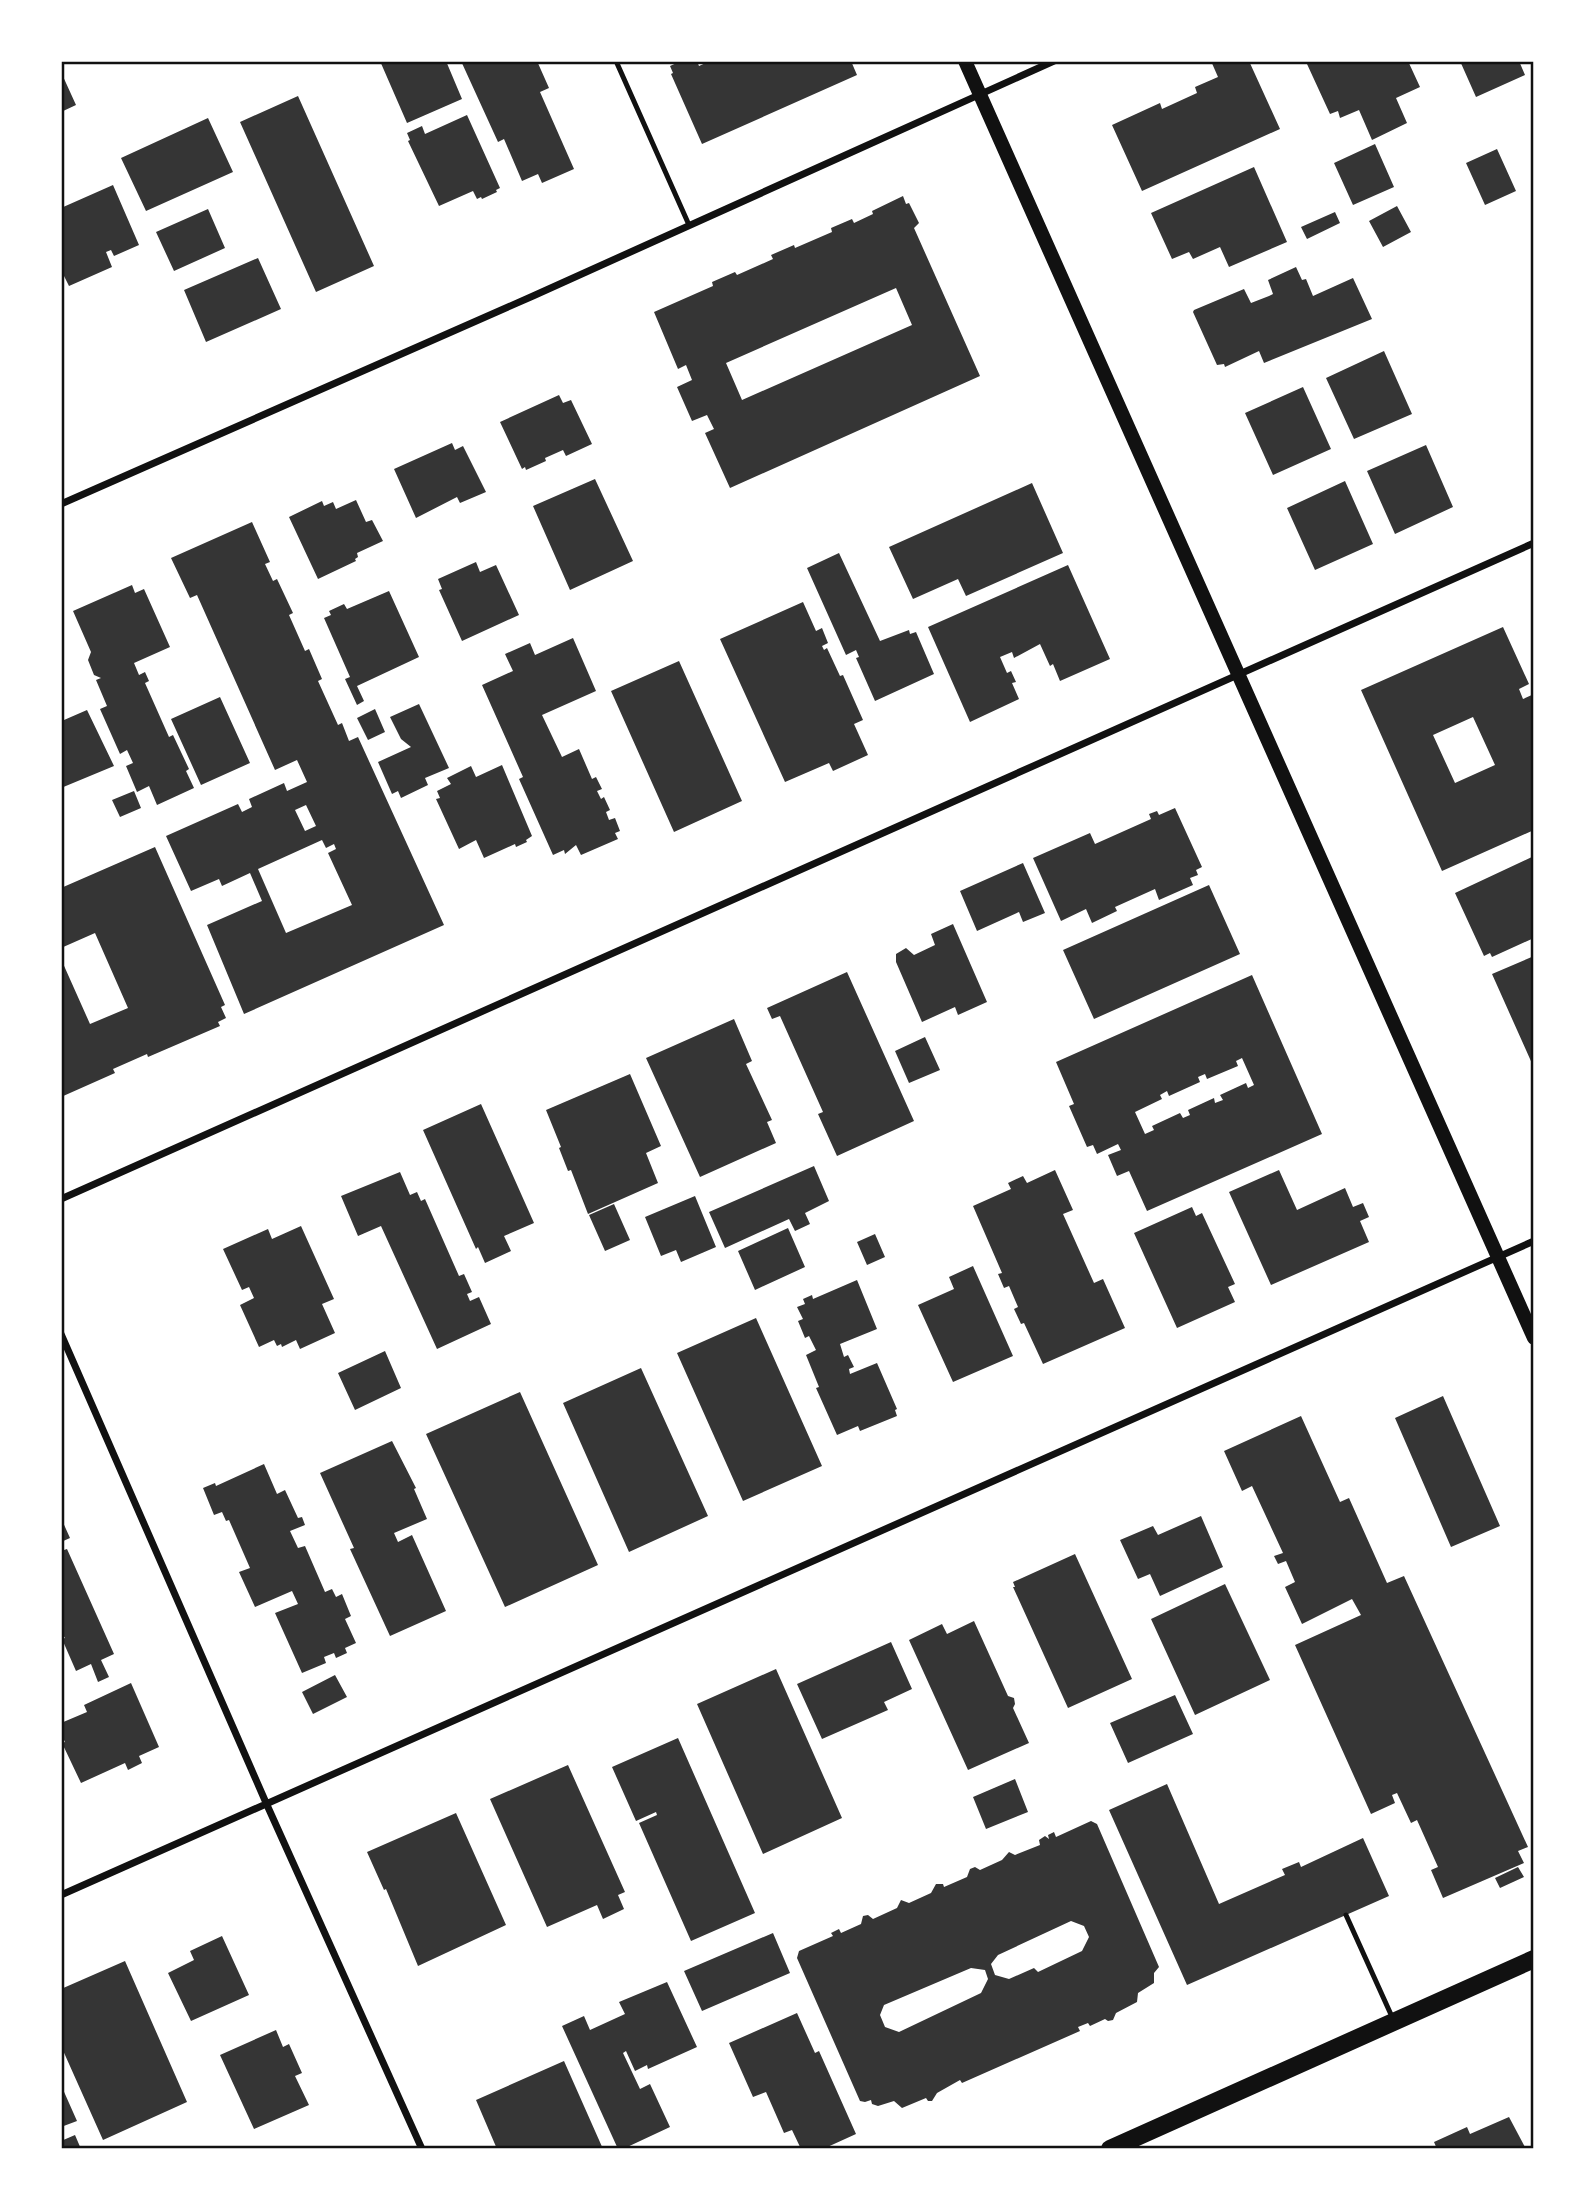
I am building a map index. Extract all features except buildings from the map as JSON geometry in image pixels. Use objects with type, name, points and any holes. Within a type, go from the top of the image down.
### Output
[{"type":"main road","points":[[965,61],[1534,1338]]},
{"type":"main road","points":[[1110,2149],[1534,1959]]},
{"type":"street","points":[[61,504],[1054,61]]},
{"type":"street","points":[[61,1199],[1534,543]]},
{"type":"street","points":[[61,1895],[1534,1241]]},
{"type":"street","points":[[61,1334],[267,1805],[422,2149]]},
{"type":"lane","points":[[615,61],[689,225]]},
{"type":"lane","points":[[1346,1915],[1395,2021]]}]
